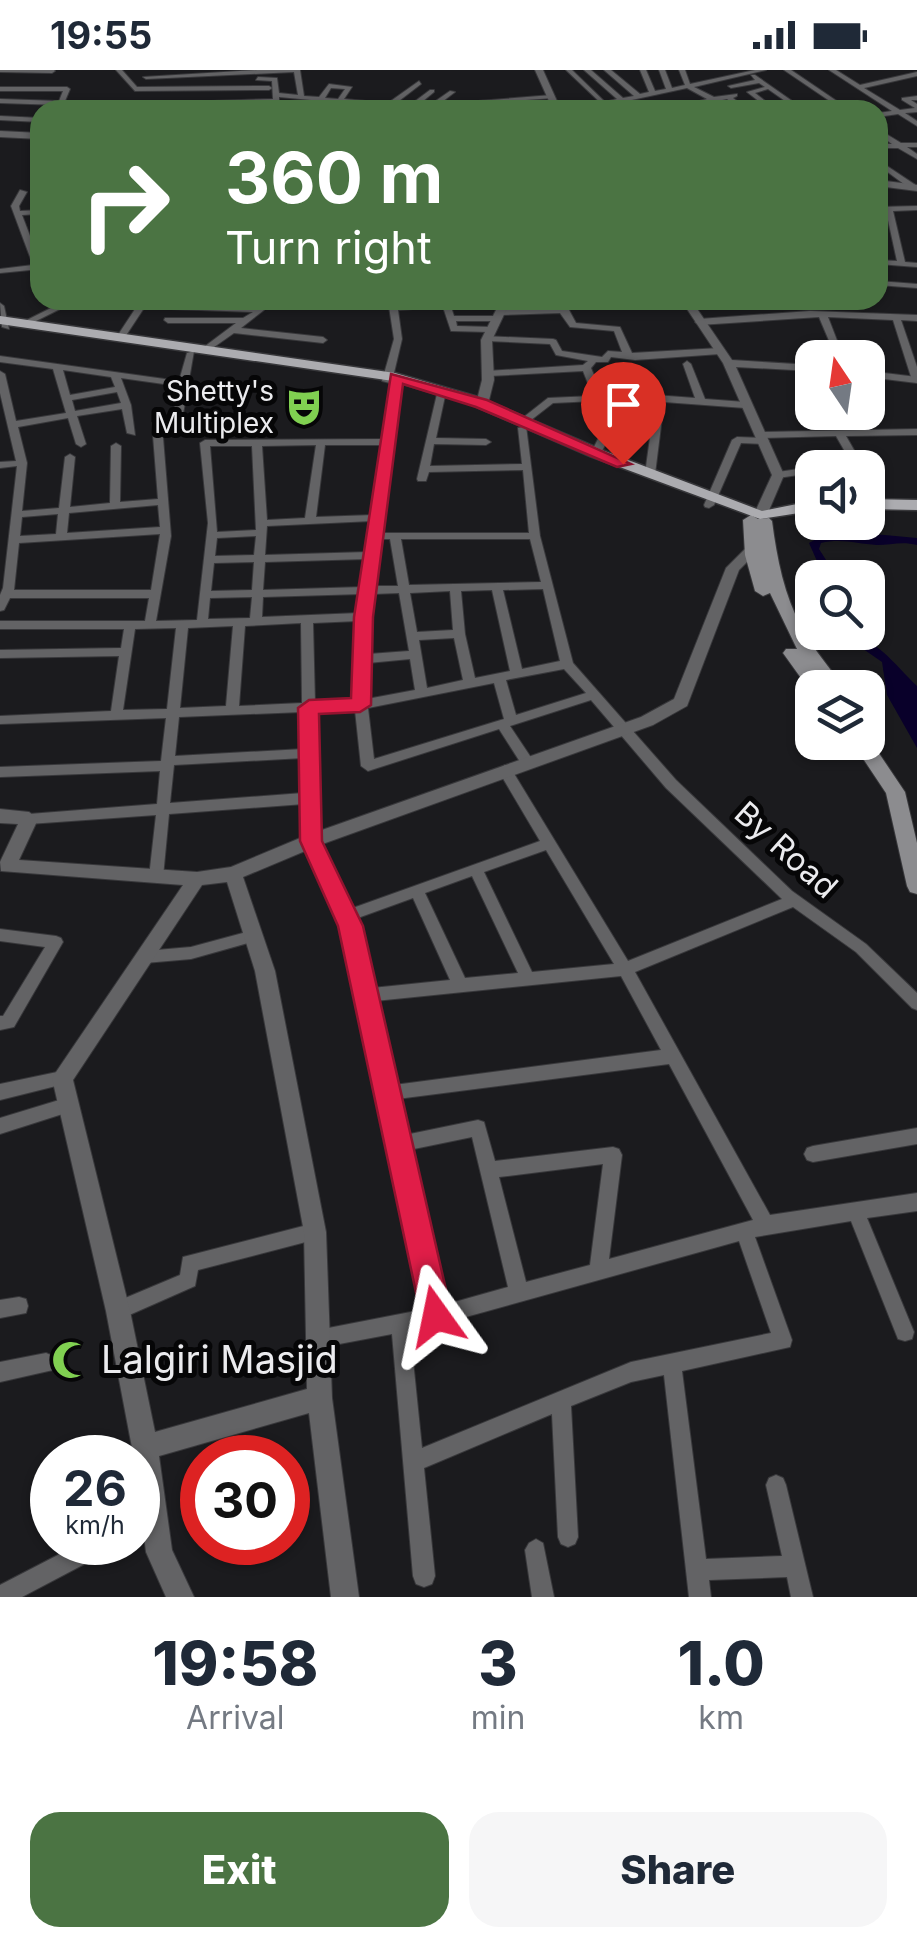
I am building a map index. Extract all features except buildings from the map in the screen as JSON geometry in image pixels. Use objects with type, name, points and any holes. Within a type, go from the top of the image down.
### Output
[{"type":"main road","points":[[5,321],[199,351]]},
{"type":"main road","points":[[5,321],[392,379],[474,403],[631,478],[758,515],[795,509]]},
{"type":"main road","points":[[392,379],[474,403]]},
{"type":"main road","points":[[523,425],[711,501]]},
{"type":"main road","points":[[885,504],[917,505]]},
{"type":"main road","points":[[758,515],[752,550],[778,630],[805,670]]},
{"type":"main road","points":[[758,515],[774,588],[797,640],[821,670]]},
{"type":"main road","points":[[885,754],[902,779],[917,832]]},
{"type":"main road","points":[[873,760],[895,792],[917,886]]},
{"type":"street","points":[[119,70],[135,89],[275,88],[301,97],[340,100],[350,87],[330,86],[322,98]]},
{"type":"street","points":[[541,70],[553,100]]},
{"type":"street","points":[[568,70],[600,100]]},
{"type":"street","points":[[588,70],[621,100],[762,70]]},
{"type":"street","points":[[607,70],[638,97]]},
{"type":"street","points":[[643,70],[654,94]]},
{"type":"street","points":[[662,70],[670,90]]},
{"type":"street","points":[[682,70],[688,86],[713,99]]},
{"type":"street","points":[[704,70],[710,81]]},
{"type":"street","points":[[787,70],[832,100]]},
{"type":"street","points":[[832,70],[880,100]]},
{"type":"street","points":[[875,70],[892,80]]},
{"type":"street","points":[[747,72],[788,100]]},
{"type":"street","points":[[166,98],[199,90],[275,88],[298,73],[301,97]]},
{"type":"street","points":[[0,80],[50,74]]},
{"type":"street","points":[[143,74],[154,87]]},
{"type":"street","points":[[143,74],[199,90]]},
{"type":"street","points":[[859,87],[917,74]]},
{"type":"street","points":[[0,80],[67,88],[64,100]]},
{"type":"street","points":[[664,100],[760,80]]},
{"type":"street","points":[[905,86],[917,83]]},
{"type":"street","points":[[400,100],[419,84]]},
{"type":"street","points":[[249,88],[249,100]]},
{"type":"street","points":[[709,100],[770,88]]},
{"type":"street","points":[[167,100],[199,90]]},
{"type":"street","points":[[223,100],[224,90]]},
{"type":"street","points":[[423,100],[432,91]]},
{"type":"street","points":[[440,100],[452,92]]},
{"type":"street","points":[[750,92],[761,100]]},
{"type":"street","points":[[362,100],[365,93]]},
{"type":"street","points":[[480,100],[488,94]]},
{"type":"street","points":[[480,100],[552,97]]},
{"type":"street","points":[[728,97],[732,100]]},
{"type":"street","points":[[917,98],[904,99],[917,108]]},
{"type":"street","points":[[0,105],[30,105]]},
{"type":"street","points":[[0,105],[30,108]]},
{"type":"street","points":[[888,105],[915,121]]},
{"type":"street","points":[[888,114],[917,108]]},
{"type":"street","points":[[0,118],[30,120]]},
{"type":"street","points":[[0,134],[30,134]]},
{"type":"street","points":[[888,137],[917,134]]},
{"type":"street","points":[[888,137],[916,155]]},
{"type":"street","points":[[888,145],[917,144]]},
{"type":"street","points":[[888,170],[916,188]]},
{"type":"street","points":[[888,185],[916,188]]},
{"type":"street","points":[[23,192],[15,206],[30,237]]},
{"type":"street","points":[[902,264],[888,209],[917,208]]},
{"type":"street","points":[[18,214],[30,213]]},
{"type":"street","points":[[888,263],[917,265]]},
{"type":"street","points":[[0,271],[30,268]]},
{"type":"street","points":[[888,284],[917,286]]},
{"type":"street","points":[[5,321],[38,310]]},
{"type":"street","points":[[120,338],[139,310]]},
{"type":"street","points":[[150,626],[166,530],[157,423],[177,420],[183,384],[199,351],[260,310]]},
{"type":"street","points":[[395,310],[398,339],[364,617],[360,705],[368,766],[594,695]]},
{"type":"street","points":[[445,310],[454,329],[497,316],[564,310],[572,326],[617,329],[628,355]]},
{"type":"street","points":[[471,310],[497,316],[554,342],[559,352],[594,360],[605,360],[608,354],[635,358],[720,351]]},
{"type":"street","points":[[692,310],[729,363],[778,475],[758,515]]},
{"type":"street","points":[[807,310],[810,314]]},
{"type":"street","points":[[843,310],[846,315]]},
{"type":"street","points":[[699,322],[810,314],[917,318]]},
{"type":"street","points":[[822,314],[833,340]]},
{"type":"street","points":[[474,403],[491,381],[497,316]]},
{"type":"street","points":[[885,376],[917,380],[896,317]]},
{"type":"street","points":[[168,320],[245,321]]},
{"type":"street","points":[[232,330],[323,340]]},
{"type":"street","points":[[0,360],[183,384]]},
{"type":"street","points":[[489,374],[586,368],[594,360]]},
{"type":"street","points":[[729,363],[795,367]]},
{"type":"street","points":[[687,364],[701,401]]},
{"type":"street","points":[[57,367],[81,444]]},
{"type":"street","points":[[586,368],[610,425],[596,453]]},
{"type":"street","points":[[0,374],[22,463],[19,514],[2,599],[156,594]]},
{"type":"street","points":[[115,375],[132,433]]},
{"type":"street","points":[[67,398],[120,389]]},
{"type":"street","points":[[440,396],[423,474],[526,468]]},
{"type":"street","points":[[0,720],[360,705],[567,664],[535,536],[523,425],[547,401],[660,398],[745,405]]},
{"type":"street","points":[[650,474],[660,398]]},
{"type":"street","points":[[12,425],[126,405]]},
{"type":"street","points":[[711,501],[737,440],[809,432],[841,436],[917,432]]},
{"type":"street","points":[[841,436],[849,450]]},
{"type":"street","points":[[310,520],[321,442]]},
{"type":"street","points":[[202,624],[212,535],[205,443],[387,442]]},
{"type":"street","points":[[430,442],[486,442]]},
{"type":"street","points":[[256,622],[262,528],[257,443]]},
{"type":"street","points":[[114,506],[116,446]]},
{"type":"street","points":[[61,537],[70,457]]},
{"type":"street","points":[[0,466],[22,463]]},
{"type":"street","points":[[778,475],[795,472]]},
{"type":"street","points":[[19,514],[163,502]]},
{"type":"street","points":[[212,535],[310,520],[377,518]]},
{"type":"street","points":[[0,538],[166,530]]},
{"type":"street","points":[[374,536],[535,536]]},
{"type":"street","points":[[395,536],[422,693]]},
{"type":"street","points":[[30,820],[4,872],[197,879],[233,874],[311,841],[627,728],[680,702],[733,568],[752,550]]},
{"type":"street","points":[[209,560],[372,554]]},
{"type":"street","points":[[206,595],[545,585]]},
{"type":"street","points":[[497,586],[516,674]]},
{"type":"street","points":[[454,587],[470,683]]},
{"type":"street","points":[[0,626],[150,626],[364,617]]},
{"type":"street","points":[[307,619],[311,841],[346,916],[436,1316]]},
{"type":"street","points":[[232,711],[239,622]]},
{"type":"street","points":[[156,877],[182,625]]},
{"type":"street","points":[[116,716],[130,626]]},
{"type":"street","points":[[413,636],[459,634]]},
{"type":"street","points":[[0,654],[126,652]]},
{"type":"street","points":[[362,659],[415,655]]},
{"type":"street","name":"By Road","points":[[567,664],[627,728],[671,784],[794,900],[861,948],[917,1003]]},
{"type":"street","points":[[499,677],[507,722],[527,762]]},
{"type":"street","points":[[0,772],[310,752]]},
{"type":"street","points":[[505,770],[626,968],[766,1225]]},
{"type":"street","points":[[0,816],[30,820],[310,798]]},
{"type":"street","points":[[346,916],[549,843]]},
{"type":"street","points":[[476,870],[528,978]]},
{"type":"street","points":[[233,874],[265,971],[314,1232],[320,1398],[345,1597]]},
{"type":"street","points":[[0,1092],[62,1078],[197,879]]},
{"type":"street","points":[[417,891],[460,986]]},
{"type":"street","points":[[366,995],[626,968],[794,900]]},
{"type":"street","points":[[0,935],[56,942],[8,1022],[0,1023]]},
{"type":"street","points":[[145,956],[191,953],[254,936]]},
{"type":"street","points":[[387,1094],[673,1056]]},
{"type":"street","points":[[62,1078],[118,1311],[142,1435]]},
{"type":"street","points":[[0,1126],[68,1105]]},
{"type":"street","points":[[398,1144],[478,1128],[519,1293]]},
{"type":"street","points":[[813,1154],[917,1136]]},
{"type":"street","points":[[488,1170],[613,1156],[598,1272]]},
{"type":"street","points":[[318,1339],[436,1316],[766,1225],[917,1202]]},
{"type":"street","points":[[856,1212],[905,1332]]},
{"type":"street","points":[[118,1311],[190,1280],[189,1263],[314,1232]]},
{"type":"street","points":[[413,1462],[631,1372],[783,1340],[744,1232]]},
{"type":"street","points":[[400,1323],[424,1576]]},
{"type":"street","points":[[0,1372],[46,1363]]},
{"type":"street","points":[[672,1364],[700,1597]]},
{"type":"street","points":[[160,1444],[320,1398]]},
{"type":"street","points":[[561,1401],[568,1537]]},
{"type":"street","points":[[776,1486],[802,1597]]},
{"type":"street","points":[[536,1550],[543,1597]]},
{"type":"street","points":[[160,1554],[180,1597]]},
{"type":"street","points":[[0,1597],[62,1565]]},
{"type":"street","points":[[697,1570],[795,1566]]},
{"type":"shaded area","points":[[885,535],[917,538],[917,545],[821,543],[819,549],[826,560],[816,560],[809,543],[885,540]]},
{"type":"shaded area","points":[[865,650],[880,650],[917,686],[917,748],[887,695],[882,662]]},
{"type":"place","name":"Shetty's Multiplex","points":[[304,407]]},
{"type":"place","name":"Lalgiri Masjid","points":[[71,1360]]},
{"type":"route","points":[[436,1316],[350,926],[311,841],[309,708],[360,705],[364,617],[396,377],[482,404],[623,464]]}]
